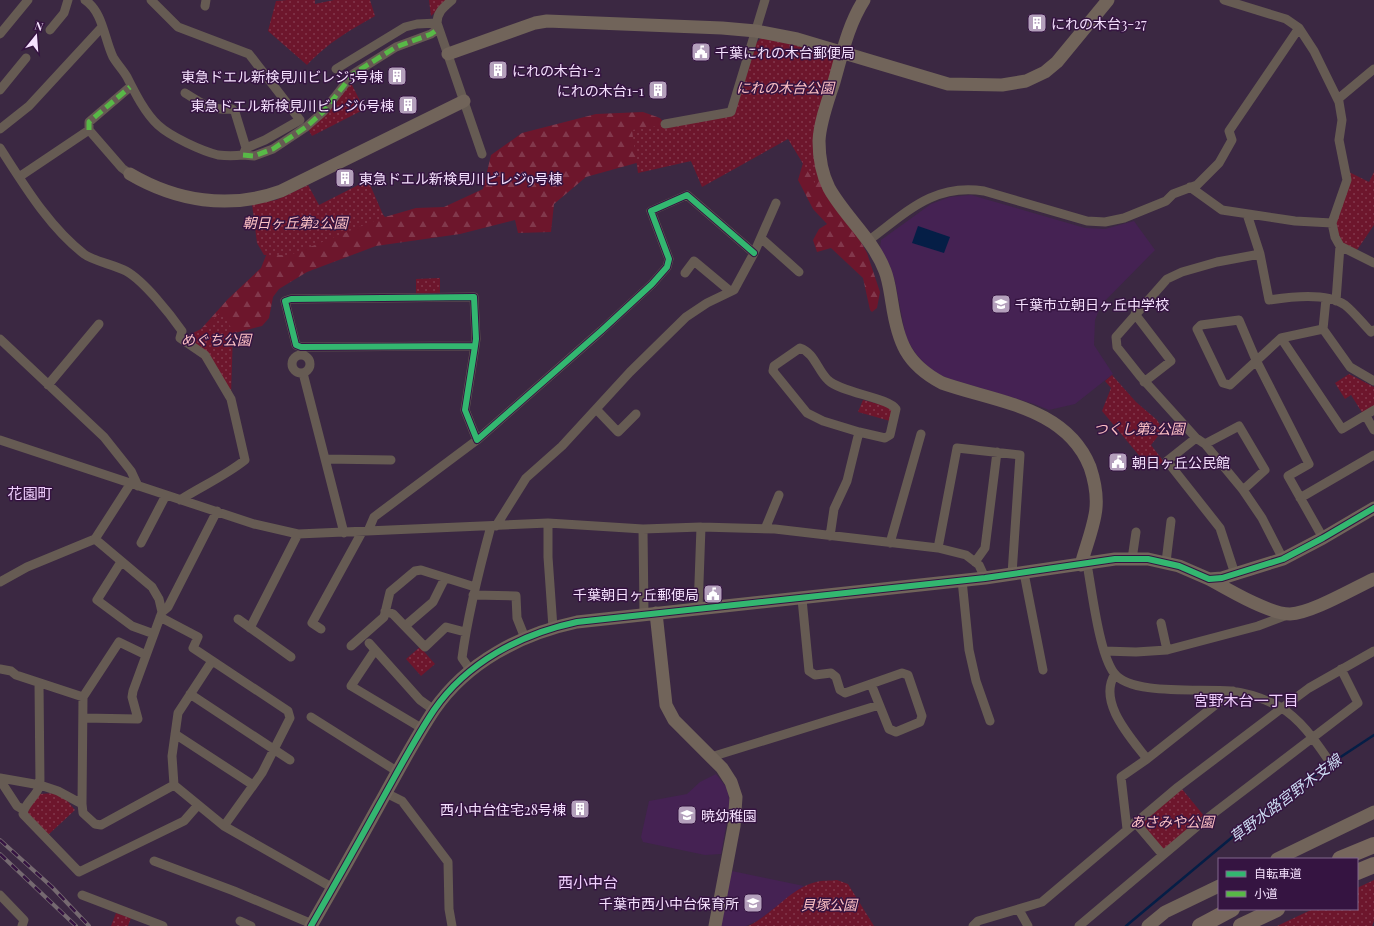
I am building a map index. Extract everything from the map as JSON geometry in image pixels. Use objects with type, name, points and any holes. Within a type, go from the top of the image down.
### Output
[{"type":"highway","points":[[1342,858],[1374,845]]},
{"type":"highway","points":[[1358,872],[1374,865]]},
{"type":"highway","points":[[1200,926],[1230,910]]},
{"type":"highway","points":[[1241,926],[1275,910]]},
{"type":"street","points":[[0,34],[28,0]]},
{"type":"street","points":[[50,30],[64,13],[68,0]]},
{"type":"street","points":[[85,0],[96,11],[114,57],[127,77],[130,87],[158,125],[175,136],[197,147],[217,154],[229,156],[244,151],[300,120],[249,54],[178,27],[151,0]]},
{"type":"street","points":[[452,0],[437,16],[438,26],[482,154]]},
{"type":"street","points":[[665,124],[731,112],[765,0]]},
{"type":"street","points":[[864,0],[851,24],[822,123],[819,142],[820,157],[829,187],[868,241],[885,270],[896,328],[900,342],[906,353],[928,376],[942,383],[1041,415],[1062,428],[1080,449],[1092,472],[1096,501],[1095,515],[1084,565],[1104,651],[1115,674],[1123,681],[1146,688],[1233,691],[1248,694],[1282,708],[1301,724],[1327,758]]},
{"type":"street","points":[[448,54],[535,23],[547,21],[722,28],[756,31],[797,39],[948,84],[981,86],[1015,84],[1035,78],[1057,62],[1108,0]]},
{"type":"street","points":[[1224,0],[1286,19],[1299,28],[1314,52],[1338,99],[1342,120],[1339,140],[1347,180],[1332,223],[1335,237],[1340,246],[1336,301]]},
{"type":"street","points":[[336,69],[405,27],[417,24],[438,26]]},
{"type":"street","points":[[244,151],[254,156],[273,149],[306,127],[323,112],[353,74],[396,47],[431,34],[438,26]]},
{"type":"street","points":[[0,129],[29,106],[102,27]]},
{"type":"street","points":[[868,241],[922,201],[950,190],[971,189],[984,191],[1086,222],[1105,222],[1124,218],[1166,201],[1173,194],[1197,185],[1219,163],[1232,140],[1229,131],[1299,28]]},
{"type":"street","points":[[0,90],[26,58]]},
{"type":"street","points":[[1338,99],[1374,69]]},
{"type":"street","points":[[130,87],[89,122],[89,130],[122,168],[130,174],[169,192],[196,199],[228,202],[263,197],[280,191],[464,101]]},
{"type":"street","points":[[185,93],[200,103],[219,110],[232,109],[236,112],[244,151]]},
{"type":"street","points":[[19,177],[89,130]]},
{"type":"street","points":[[0,148],[55,226],[76,248],[86,256],[126,271],[171,315],[182,331],[180,338],[205,355],[230,399],[245,460],[224,476],[208,482],[180,500]]},
{"type":"street","points":[[1190,187],[1222,210],[1295,221],[1332,223]]},
{"type":"street","points":[[321,629],[312,623],[374,517],[477,440],[601,331],[652,284],[666,267],[669,259],[651,211],[687,195],[754,253]]},
{"type":"street","points":[[471,671],[462,658],[465,632],[474,591],[494,526],[526,478],[562,446],[630,372],[686,317],[734,290],[754,253],[776,204]]},
{"type":"street","points":[[1247,214],[1260,254],[1269,300],[1303,296],[1336,301],[1345,306],[1370,332],[1374,330]]},
{"type":"street","points":[[761,238],[799,272]]},
{"type":"street","points":[[1340,246],[1374,263]]},
{"type":"street","points":[[1260,254],[1216,262],[1182,272],[1167,279],[1116,337],[1117,347],[1144,382],[1196,438],[1205,444],[1243,490],[1262,518],[1283,559]]},
{"type":"street","points":[[685,273],[694,260],[730,291]]},
{"type":"street","points":[[475,346],[302,351],[294,359],[292,366],[296,372],[303,373],[308,371],[310,361],[302,351],[296,345],[285,301],[291,299],[474,297],[475,346],[465,410],[477,440]]},
{"type":"street","points":[[1326,299],[1322,330],[1350,367],[1374,381]]},
{"type":"street","points":[[1135,314],[1171,361],[1144,382]]},
{"type":"street","points":[[1322,330],[1281,338],[1256,360],[1230,385],[1223,384],[1197,329],[1201,325],[1239,320],[1256,360],[1309,464],[1288,476],[1323,538]]},
{"type":"street","points":[[48,385],[99,324]]},
{"type":"street","points":[[1281,338],[1342,429],[1374,410]]},
{"type":"street","points":[[0,339],[104,437],[131,471],[134,485],[95,539],[27,567],[0,582]]},
{"type":"street","points":[[800,348],[804,349],[828,381],[870,398],[893,404],[896,409],[890,435],[884,438],[859,432],[823,421],[807,413],[773,371],[774,366],[800,348]]},
{"type":"street","points":[[303,373],[344,533]]},
{"type":"street","points":[[596,410],[618,432],[636,414]]},
{"type":"street","points":[[1366,416],[1374,430]]},
{"type":"street","points":[[1205,444],[1239,426],[1265,470],[1243,490]]},
{"type":"street","points":[[830,536],[834,509],[847,481],[859,432]]},
{"type":"street","points":[[890,543],[921,434]]},
{"type":"street","points":[[1196,438],[1167,461],[1220,528],[1235,574]]},
{"type":"street","points":[[0,440],[254,524],[298,534],[548,524],[643,529],[702,527],[764,529],[938,548],[966,555],[979,565],[985,578]]},
{"type":"street","points":[[938,548],[957,448],[1020,455],[1018,574],[1043,670]]},
{"type":"street","points":[[975,562],[985,548],[997,452]]},
{"type":"street","points":[[1300,498],[1374,455]]},
{"type":"street","points":[[325,459],[391,460]]},
{"type":"street","points":[[142,543],[166,495]]},
{"type":"street","points":[[764,529],[779,495]]},
{"type":"street","points":[[1209,579],[1235,574],[1283,559],[1323,538],[1374,508]]},
{"type":"street","points":[[83,718],[138,720],[132,697],[161,614],[168,607],[217,511]]},
{"type":"street","points":[[1166,562],[1171,521]]},
{"type":"street","points":[[548,524],[548,557],[553,628]]},
{"type":"street","points":[[698,610],[702,527]]},
{"type":"street","points":[[643,529],[650,614],[666,705],[677,724],[722,768],[731,782],[736,797],[734,826],[715,926]]},
{"type":"street","points":[[1132,559],[1136,532]]},
{"type":"street","points":[[250,628],[298,534]]},
{"type":"street","points":[[95,539],[152,587],[158,599],[161,614],[198,637],[193,648],[288,711],[290,718],[262,773],[224,826]]},
{"type":"street","points":[[154,861],[234,891],[312,925],[350,855],[358,844],[423,728],[434,710],[453,688],[485,660],[525,638],[553,628],[577,622],[985,578],[1084,565],[1115,559],[1148,559],[1179,566],[1267,607],[1290,614]]},
{"type":"street","points":[[122,562],[97,600],[132,626],[154,634]]},
{"type":"street","points":[[351,646],[384,617],[390,592],[415,571],[421,570],[445,578],[474,591],[516,596],[517,618],[525,638]]},
{"type":"street","points":[[405,626],[433,602],[445,578]]},
{"type":"street","points":[[1104,651],[1136,652],[1167,650],[1258,626],[1290,614],[1310,609],[1374,579]]},
{"type":"street","points":[[962,580],[969,650],[976,681],[990,721]]},
{"type":"street","points":[[802,598],[809,671],[815,675],[830,673],[836,677],[840,690],[845,693],[902,673],[908,675],[922,716],[920,722],[896,732],[889,729],[871,684]]},
{"type":"street","points":[[385,611],[393,614],[425,647],[446,627],[465,632]]},
{"type":"street","points":[[238,619],[291,657]]},
{"type":"street","points":[[1161,623],[1167,650]]},
{"type":"street","points":[[146,655],[119,642],[82,697],[83,812],[95,824],[101,824],[174,785]]},
{"type":"street","points":[[369,643],[420,700],[434,710]]},
{"type":"street","points":[[375,650],[351,686],[423,728]]},
{"type":"street","points":[[973,926],[978,921],[1042,902],[1178,787],[1282,708],[1309,688],[1374,651]]},
{"type":"street","points":[[212,660],[178,713],[172,756],[174,785],[224,826],[333,888]]},
{"type":"street","points":[[0,669],[11,671],[16,675],[82,697]]},
{"type":"street","points":[[1079,926],[1201,823],[1358,703],[1341,669]]},
{"type":"street","points":[[1115,674],[1111,680],[1110,688],[1115,714],[1147,759]]},
{"type":"street","points":[[39,682],[40,785],[38,792],[28,801],[23,814],[79,872],[184,821],[198,805]]},
{"type":"street","points":[[1127,829],[1121,777],[1147,759],[1233,691]]},
{"type":"street","points":[[190,694],[290,760]]},
{"type":"street","points":[[711,757],[879,705]]},
{"type":"street","points":[[312,717],[398,772]]},
{"type":"street","points":[[175,734],[253,785]]},
{"type":"street","points":[[0,779],[40,785],[58,791],[82,804]]},
{"type":"street","points":[[0,779],[17,806],[24,810]]},
{"type":"street","points":[[386,793],[402,801],[448,862],[449,909],[452,926]]},
{"type":"street","points":[[1279,858],[1374,812]]},
{"type":"street","points":[[1135,822],[1162,855]]},
{"type":"street","points":[[1148,926],[1165,912],[1218,886]]},
{"type":"street","points":[[0,895],[24,920],[22,926]]},
{"type":"street","points":[[82,895],[144,922],[163,926]]},
{"type":"street","points":[[1019,910],[1028,926]]},
{"type":"street","points":[[240,921],[251,926]]},
{"type":"shaded area","name":"千葉市立朝日ヶ丘中学校","points":[[971,195],[1085,228],[1105,229],[1134,221],[1155,250],[1101,305],[1095,320],[1094,345],[1113,374],[1075,404],[1049,410],[1034,404],[947,378],[935,373],[928,367],[916,354],[906,338],[895,281],[890,266],[880,248],[881,240],[931,204],[950,197]]},
{"type":"shaded area","name":"暁幼稚園","points":[[716,774],[727,788],[730,804],[721,854],[705,855],[643,842],[641,837],[649,801],[687,794],[700,782]]},
{"type":"shaded area","name":"千葉市西小中台保育所","points":[[732,871],[804,886],[759,920],[746,926],[719,926]]},
{"type":"green space","points":[[315,0],[315,4],[334,0],[370,0],[375,16],[339,38],[307,65],[268,31],[276,1]]},
{"type":"green space","points":[[429,0],[448,0],[431,16]]},
{"type":"green space","points":[[763,36],[794,47],[815,158],[867,253],[880,292],[877,308],[872,312],[870,310],[863,278],[831,248],[817,252],[813,240],[819,229],[827,224],[813,209],[798,180],[803,163],[788,137],[704,185],[691,161],[640,162],[586,177],[554,204],[551,232],[518,233],[515,220],[460,234],[376,246],[307,272],[279,289],[273,297],[269,318],[262,326],[235,333],[221,329],[192,339],[228,299],[261,268],[269,248],[374,204],[385,217],[416,208],[444,207],[483,189],[491,155],[522,133],[596,114],[643,112],[660,118],[665,124],[734,114],[760,39]]},
{"type":"green space","name":"にれの木台公園","points":[[760,39],[788,43],[831,55],[835,60],[815,126],[816,185],[788,139],[702,187],[691,161],[638,173],[632,130],[734,114],[756,43]]},
{"type":"green space","points":[[351,83],[363,107],[361,111],[312,136],[308,129]]},
{"type":"green space","points":[[1347,171],[1369,182],[1374,172],[1374,225],[1357,250],[1342,243],[1335,224]]},
{"type":"green space","name":"朝日ヶ丘第2公園","points":[[368,180],[384,217],[290,255],[264,255],[257,243],[252,204],[276,200],[308,185],[319,205]]},
{"type":"green space","points":[[440,278],[440,294],[416,295],[416,279]]},
{"type":"green space","name":"めぐち公園","points":[[221,311],[233,331],[231,396],[185,337],[209,325]]},
{"type":"green space","points":[[1349,374],[1374,387],[1374,407],[1363,414],[1351,395],[1345,399],[1335,383]]},
{"type":"green space","name":"つくし第2公園","points":[[1112,375],[1136,402],[1157,420],[1163,430],[1151,445],[1164,462],[1158,466],[1154,460],[1147,465],[1102,411],[1111,388],[1105,381]]},
{"type":"green space","points":[[863,400],[891,407],[892,411],[890,421],[858,412]]},
{"type":"green space","points":[[420,647],[435,664],[421,676],[406,659]]},
{"type":"green space","name":"あさみや公園","points":[[1182,789],[1205,817],[1162,852],[1139,825]]},
{"type":"green space","points":[[55,793],[64,797],[75,810],[48,835],[28,813],[30,803],[39,794]]},
{"type":"green space","name":"貝塚公園","points":[[837,880],[848,884],[874,926],[748,926],[765,916],[790,895],[807,885],[818,881]]},
{"type":"green space","points":[[1374,880],[1374,921],[1372,926],[1277,926],[1311,910],[1358,910],[1358,888]]},
{"type":"green space","points":[[116,913],[131,918],[128,926],[111,926]]},
{"type":"water","points":[[918,226],[950,237],[944,253],[912,243]]},
{"type":"waterway","name":"草野水路宮野木支線","points":[[1126,926],[1248,824],[1330,764],[1374,735]]},
{"type":"railway","points":[[0,840],[52,887],[89,926]]},
{"type":"railway","points":[[0,854],[76,926]]},
{"type":"marked path","points":[[243,155],[254,156],[273,149],[306,127],[323,112],[353,74],[396,47],[431,34],[438,29]]},
{"type":"marked path","points":[[89,130],[89,122],[130,87]]},
{"type":"cycle path","points":[[475,346],[301,347],[296,345],[285,301],[291,299],[474,297],[476,339],[475,346],[465,410],[477,440],[601,331],[652,284],[667,267],[669,259],[651,211],[687,195],[754,253]]},
{"type":"cycle path","points":[[311,926],[420,733],[434,710],[447,693],[479,664],[497,652],[536,634],[577,622],[985,578],[1115,559],[1148,559],[1179,566],[1209,579],[1222,578],[1283,559],[1323,538],[1374,508]]},
{"type":"place","name":"にれの木台3-27","points":[[1037,23]]},
{"type":"place","name":"千葉にれの木台郵便局","points":[[701,52]]},
{"type":"place","name":"にれの木台1-2","points":[[498,70]]},
{"type":"place","name":"東急ドエル新検見川ビレジ5号棟","points":[[397,76]]},
{"type":"place","name":"にれの木台1-1","points":[[658,90]]},
{"type":"place","name":"東急ドエル新検見川ビレジ6号棟","points":[[408,105]]},
{"type":"place","name":"東急ドエル新検見川ビレジ9号棟","points":[[345,178]]},
{"type":"place","name":"千葉市立朝日ヶ丘中学校","points":[[1001,304]]},
{"type":"place","name":"朝日ヶ丘公民館","points":[[1118,462]]},
{"type":"place","name":"千葉朝日ヶ丘郵便局","points":[[713,594]]},
{"type":"place","name":"西小中台住宅28号棟","points":[[580,809]]},
{"type":"place","name":"暁幼稚園","points":[[687,815]]},
{"type":"place","name":"千葉市西小中台保育所","points":[[753,903]]},
{"type":"district","name":"花園町","points":[[30,493]]},
{"type":"district","name":"宮野木台一丁目","points":[[1246,700]]},
{"type":"district","name":"西小中台","points":[[588,882]]}]
